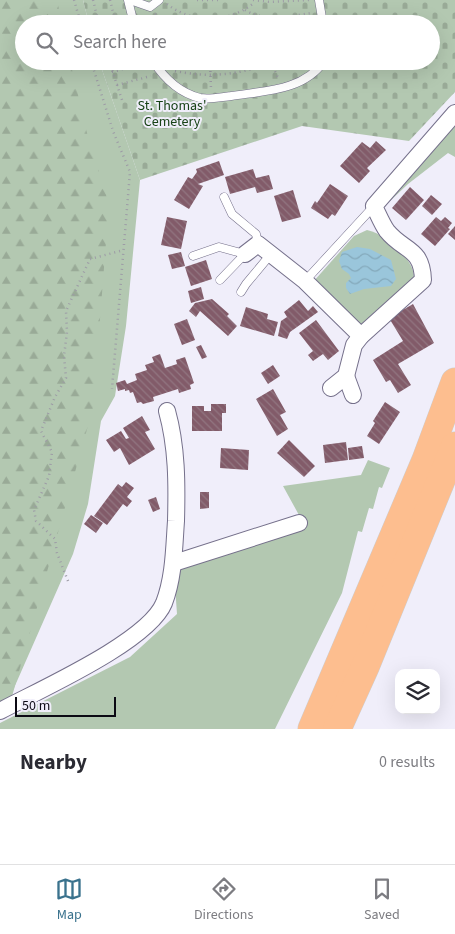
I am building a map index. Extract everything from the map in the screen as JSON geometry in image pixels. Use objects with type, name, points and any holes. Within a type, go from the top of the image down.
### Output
[{"type":"highway","points":[[312,729],[411,496],[455,382]]},
{"type":"highway","points":[[337,729],[365,667],[455,446]]},
{"type":"street","points":[[331,388],[346,376],[354,345],[361,336],[423,280],[423,265],[412,251],[388,232],[374,206],[455,113]]},
{"type":"street","points":[[258,251],[305,281],[361,336]]},
{"type":"street","points":[[346,376],[354,395]]},
{"type":"street","points":[[0,711],[125,644],[150,623],[164,604],[174,563],[177,491],[175,450],[167,411]]},
{"type":"street","points":[[174,563],[298,523]]},
{"type":"lane","points":[[129,0],[150,7],[160,0]]},
{"type":"lane","points":[[129,0],[132,15]]},
{"type":"lane","points":[[319,0],[322,15]]},
{"type":"lane","points":[[160,70],[186,93],[202,98],[213,98],[283,88],[311,75],[316,70]]},
{"type":"lane","points":[[224,197],[232,214],[256,234],[258,251],[246,284],[241,292]]},
{"type":"lane","points":[[305,281],[374,206]]},
{"type":"lane","points":[[193,256],[219,247],[258,251]]},
{"type":"lane","points":[[220,280],[258,251]]},
{"type":"path","points":[[74,0],[78,15]]},
{"type":"path","points":[[93,0],[97,15]]},
{"type":"path","points":[[110,0],[114,15]]},
{"type":"path","points":[[160,0],[173,10],[189,15]]},
{"type":"path","points":[[197,0],[219,0]]},
{"type":"path","points":[[232,15],[245,10],[254,1],[290,2],[309,0]]},
{"type":"path","points":[[150,7],[157,15]]},
{"type":"path","points":[[245,10],[254,15]]},
{"type":"path","points":[[299,15],[321,12]]},
{"type":"path","points":[[95,70],[113,131],[130,172],[112,389]]},
{"type":"path","points":[[120,70],[112,72],[122,100]]},
{"type":"path","points":[[178,70],[193,75],[211,76],[249,70]]},
{"type":"path","points":[[211,70],[213,98]]},
{"type":"path","points":[[275,70],[283,88]]},
{"type":"path","points":[[117,85],[162,73]]},
{"type":"path","points":[[68,581],[57,553],[55,538],[36,521],[34,510],[49,476],[52,452],[41,431],[55,397],[66,378],[64,356],[67,332],[66,311],[76,287],[90,259],[124,250]]},
{"type":"green space","points":[[0,0],[83,0],[87,15],[15,15],[15,70],[102,70],[140,180],[126,326],[115,396],[101,421],[88,504],[73,554],[10,697]]},
{"type":"green space","points":[[0,0],[57,0],[60,15],[15,15],[15,70],[72,70],[87,133],[109,204],[93,408],[11,700],[0,707]]},
{"type":"green space","name":"St. Thomas' Cemetery","points":[[83,0],[455,0],[455,92],[409,141],[302,126],[140,180],[102,70],[440,70],[440,15],[87,15]]},
{"type":"green space","points":[[455,123],[455,157],[448,153],[408,184],[390,201],[388,199]]},
{"type":"green space","points":[[367,230],[390,241],[404,255],[413,271],[414,278],[358,329],[313,282],[354,236]]},
{"type":"green space","points":[[368,460],[390,468],[382,488],[379,487],[373,509],[369,508],[362,532],[358,531],[342,593],[275,729],[0,729],[0,723],[130,657],[177,614],[174,572],[305,526],[283,486],[361,475]]},
{"type":"water","points":[[357,247],[370,249],[391,260],[396,279],[391,286],[364,289],[350,294],[346,288],[346,283],[351,278],[342,269],[339,261],[342,252]]},
{"type":"building","points":[[376,141],[386,150],[367,168],[370,171],[359,183],[340,166],[362,142],[370,148]]},
{"type":"building","points":[[219,161],[224,175],[198,184],[203,186],[189,209],[174,200],[188,177],[192,179],[197,172],[196,169]]},
{"type":"building","points":[[253,169],[256,178],[269,175],[273,189],[257,193],[255,187],[230,194],[225,177]]},
{"type":"building","points":[[330,184],[348,196],[335,216],[332,214],[328,219],[311,208],[315,201],[317,203]]},
{"type":"building","points":[[410,187],[424,200],[406,220],[392,208]]},
{"type":"building","points":[[293,190],[301,217],[282,222],[274,196]]},
{"type":"building","points":[[431,195],[442,204],[432,215],[422,206]]},
{"type":"building","points":[[167,217],[187,221],[181,249],[161,245]]},
{"type":"building","points":[[436,217],[441,221],[445,217],[452,223],[448,228],[450,229],[435,246],[421,234]]},
{"type":"building","points":[[455,226],[455,240],[448,234]]},
{"type":"building","points":[[181,252],[185,266],[172,269],[168,255]]},
{"type":"building","points":[[206,260],[212,279],[191,286],[185,267]]},
{"type":"building","points":[[201,287],[204,299],[191,303],[188,291]]},
{"type":"building","points":[[212,299],[229,314],[227,316],[237,326],[228,336],[200,311],[196,317],[189,311],[195,303]]},
{"type":"building","points":[[299,300],[308,311],[313,306],[318,312],[290,332],[287,339],[278,336],[281,321],[287,317],[284,312]]},
{"type":"building","points":[[413,304],[434,343],[398,364],[411,385],[398,393],[390,380],[386,382],[373,360],[403,341],[389,318]]},
{"type":"building","points":[[246,307],[268,314],[267,319],[278,322],[274,336],[240,326]]},
{"type":"building","points":[[187,319],[195,340],[182,345],[174,324]]},
{"type":"building","points":[[316,320],[339,351],[328,360],[323,354],[313,361],[308,355],[313,351],[299,333]]},
{"type":"building","points":[[201,345],[207,357],[202,359],[196,347]]},
{"type":"building","points":[[160,354],[165,368],[177,364],[176,360],[185,357],[194,383],[190,385],[191,389],[179,393],[178,389],[153,397],[154,401],[143,404],[141,402],[137,403],[133,392],[130,393],[129,390],[125,391],[125,389],[118,391],[116,383],[125,380],[127,384],[137,380],[135,374],[147,370],[145,365],[154,362],[152,357]]},
{"type":"building","points":[[273,365],[280,376],[268,384],[261,373]]},
{"type":"building","points":[[273,389],[286,412],[280,415],[288,429],[277,436],[256,399]]},
{"type":"building","points":[[385,402],[400,412],[379,444],[367,436],[375,423],[373,421]]},
{"type":"building","points":[[211,404],[226,404],[226,413],[222,413],[222,431],[192,431],[192,406],[204,406],[204,411],[211,411]]},
{"type":"building","points":[[142,416],[150,430],[145,432],[155,449],[129,465],[120,448],[114,452],[106,440],[121,431],[126,439],[129,438],[123,428]]},
{"type":"building","points":[[289,440],[315,466],[304,477],[277,453]]},
{"type":"building","points":[[346,442],[348,460],[325,463],[323,445]]},
{"type":"building","points":[[362,446],[364,458],[349,460],[348,448]]},
{"type":"building","points":[[221,448],[249,450],[248,470],[220,468]]},
{"type":"building","points":[[126,482],[134,488],[127,497],[132,501],[127,507],[123,504],[107,525],[94,516],[118,484],[122,487]]},
{"type":"building","points":[[200,492],[209,492],[209,508],[200,509]]},
{"type":"building","points":[[156,497],[160,509],[153,512],[148,500]]},
{"type":"building","points":[[91,515],[103,523],[96,533],[84,524]]}]
